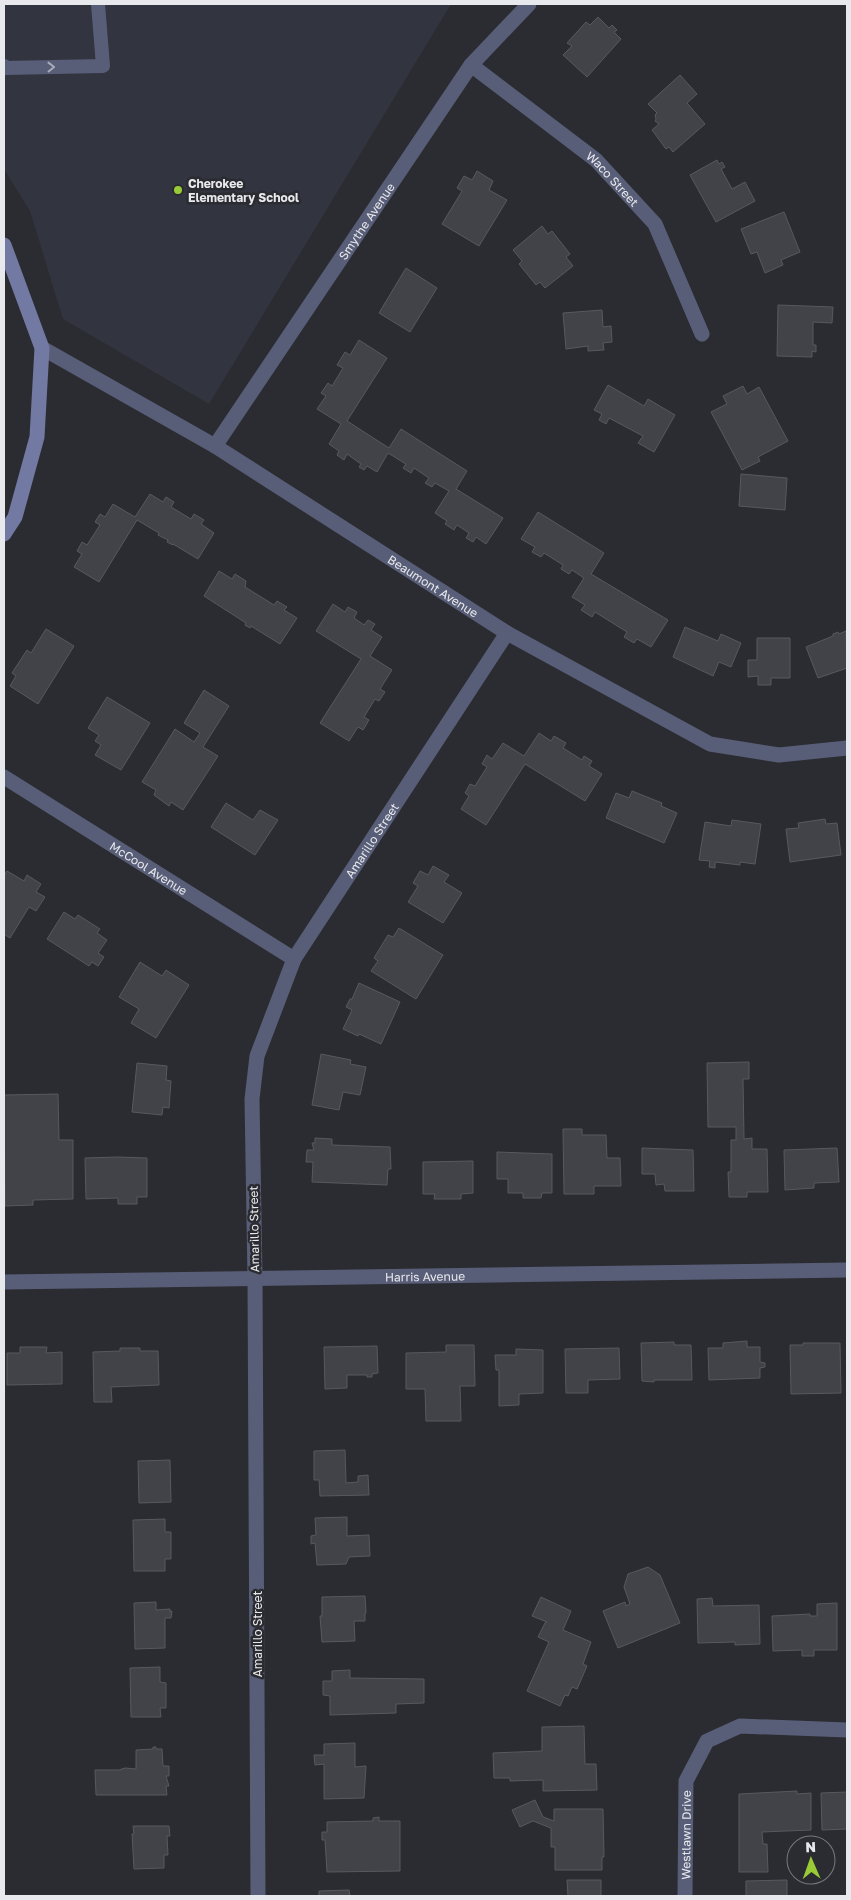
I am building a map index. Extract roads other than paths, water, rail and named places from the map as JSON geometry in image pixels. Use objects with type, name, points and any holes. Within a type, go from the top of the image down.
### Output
[{"type":"main road","points":[[4,245],[42,348],[37,437],[15,517],[4,534]]},
{"type":"street","name":"Smythe Avenue","points":[[215,446],[471,65],[529,4]]},
{"type":"street","name":"Waco Street","points":[[471,65],[596,160],[655,224],[702,334]]},
{"type":"street","name":"Beaumont Avenue","points":[[42,348],[215,446],[507,633],[710,744],[779,754],[847,748]]},
{"type":"street","name":"Amarillo Street","points":[[258,1896],[255,1277],[252,1099],[257,1056],[294,959],[507,633]]},
{"type":"street","name":"McCool Avenue","points":[[4,777],[294,959]]},
{"type":"street","name":"Harris Avenue","points":[[4,1282],[847,1270]]},
{"type":"street","name":"Westlawn Drive","points":[[685,1896],[686,1781],[707,1741],[740,1726],[847,1730]]},
{"type":"lane","points":[[4,66],[5,68],[103,66],[98,4]]},
{"type":"place","name":"Cherokee Elementary School","points":[[178,190]]}]
